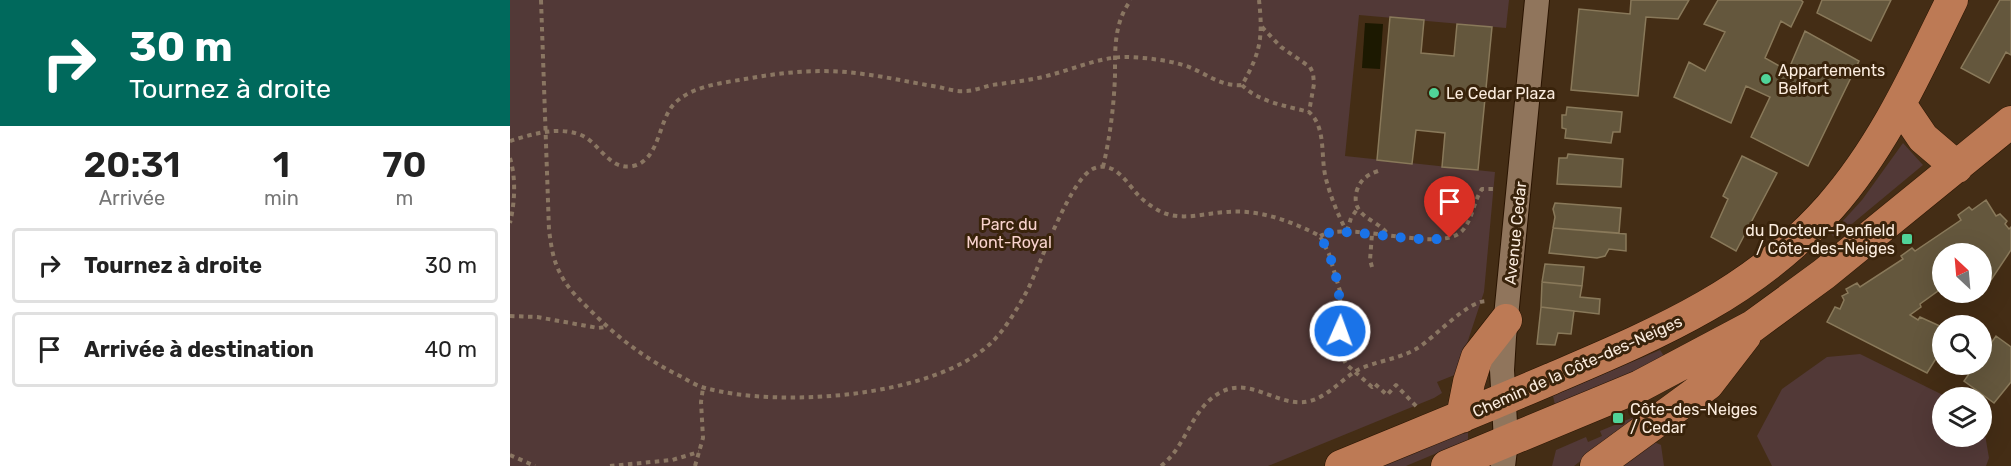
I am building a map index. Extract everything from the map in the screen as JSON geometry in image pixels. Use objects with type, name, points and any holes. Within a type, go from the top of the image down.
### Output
[{"type":"main road","name":"Chemin de la Côte-des-Neiges","points":[[1341,466],[1646,339],[1724,296],[1759,273],[1802,236],[1831,206],[1876,144],[1900,104],[1953,0]]},
{"type":"main road","points":[[1900,104],[1923,138],[1957,167]]},
{"type":"main road","points":[[1447,466],[1505,454],[1753,326],[1824,274],[2011,123]]},
{"type":"main road","points":[[1462,417],[1469,382],[1495,310]]},
{"type":"main road","points":[[1596,466],[1707,384],[1753,326]]},
{"type":"street","name":"Avenue Cedar","points":[[1505,454],[1502,370],[1495,310],[1537,0]]},
{"type":"path","points":[[542,0],[549,230],[554,262],[572,292],[607,327],[641,355],[703,388],[758,397],[821,397],[896,385],[961,363],[979,353],[1002,330],[1027,291],[1063,210],[1079,182],[1091,169],[1103,167],[1118,173],[1139,195],[1164,213],[1179,217],[1245,212],[1284,219],[1320,236],[1340,291],[1341,354],[1346,364],[1372,387],[1376,384],[1387,395],[1396,386],[1417,405]]},
{"type":"path","points":[[1103,167],[1109,140],[1114,75],[1113,58],[1121,18],[1131,0]]},
{"type":"path","points":[[1242,85],[1259,51],[1262,27],[1259,0]]},
{"type":"path","points":[[1262,27],[1281,46],[1310,67],[1314,84],[1309,112]]},
{"type":"path","points":[[510,141],[545,132],[571,132],[593,143],[609,161],[620,166],[632,166],[642,163],[650,154],[665,116],[675,103],[691,91],[787,73],[821,70],[861,74],[964,92],[1051,75],[1113,58],[1157,59],[1185,66],[1230,86],[1242,85]]},
{"type":"path","points":[[1242,85],[1248,92],[1259,97],[1309,112],[1319,125],[1326,178],[1332,201],[1347,232]]},
{"type":"path","points":[[510,158],[514,196],[510,223]]},
{"type":"path","points":[[1378,171],[1366,176],[1360,183],[1356,201],[1358,208],[1368,220],[1384,229],[1388,235]]},
{"type":"path","points":[[1320,236],[1347,232],[1422,238],[1452,237],[1460,233],[1466,225],[1482,189],[1497,189]]},
{"type":"path","points":[[1347,232],[1351,218],[1358,208]]},
{"type":"path","points":[[1372,234],[1370,260],[1372,267]]},
{"type":"path","points":[[1161,466],[1176,453],[1204,405],[1220,393],[1245,387],[1289,401],[1307,402],[1323,396],[1356,371],[1416,350],[1455,318],[1495,310]]},
{"type":"path","points":[[510,316],[537,317],[598,328],[607,327]]},
{"type":"path","points":[[695,466],[703,438],[701,402],[703,388]]},
{"type":"path","points":[[610,466],[672,460],[699,452]]},
{"type":"path","points":[[510,455],[535,466]]},
{"type":"green space","name":"Parc du Mont-Royal","points":[[510,0],[1509,0],[1506,28],[1359,15],[1345,156],[1495,172],[1484,292],[1457,374],[1437,382],[1442,393],[1434,398],[1268,466],[510,466]]},
{"type":"green space","points":[[1903,143],[1923,165],[1835,238],[1831,234],[1862,200]]},
{"type":"green space","points":[[1660,350],[1664,356],[1636,371],[1555,405],[1553,396]]},
{"type":"green space","points":[[1860,354],[1932,390],[1932,447],[1987,447],[1989,458],[1986,466],[1772,466],[1757,436],[1782,389],[1827,357]]},
{"type":"green space","points":[[1641,414],[1574,466],[1552,466],[1556,450],[1586,437],[1588,442],[1602,436],[1600,431]]},
{"type":"green space","points":[[1468,430],[1468,440],[1406,466],[1382,466]]},
{"type":"green space","points":[[1652,441],[1661,445],[1664,466],[1619,466]]},
{"type":"shaded area","points":[[1365,23],[1383,24],[1380,69],[1362,68]]},
{"type":"building","points":[[1631,0],[1689,0],[1678,19],[1646,17],[1638,96],[1571,90],[1579,9],[1630,14]]},
{"type":"building","name":"Appartements Belfort","points":[[1718,0],[1801,0],[1803,2],[1791,27],[1781,21],[1765,58],[1788,71],[1805,31],[1859,61],[1808,166],[1751,137],[1770,97],[1746,86],[1731,123],[1674,97],[1689,62],[1705,71],[1725,32],[1704,24]]},
{"type":"building","name":"Appartements Belfort","points":[[1822,0],[1891,0],[1871,41],[1817,13]]},
{"type":"building","points":[[2000,0],[2011,0],[2011,55],[2006,52],[1989,83],[1961,68]]},
{"type":"building","name":"Le Cedar Plaza","points":[[1390,17],[1424,20],[1421,53],[1454,56],[1457,24],[1492,27],[1478,170],[1442,167],[1445,133],[1416,130],[1412,164],[1377,160]]},
{"type":"building","points":[[1567,107],[1622,112],[1620,132],[1613,132],[1611,143],[1565,138],[1566,129],[1562,128],[1562,115],[1566,115]]},
{"type":"building","points":[[1568,154],[1623,159],[1621,187],[1557,184],[1559,158],[1567,158]]},
{"type":"building","points":[[1742,156],[1777,173],[1736,251],[1711,237],[1728,199],[1723,196]]},
{"type":"building","points":[[1986,200],[1996,216],[2000,214],[2007,221],[2005,224],[2009,229],[2011,227],[2011,250],[1992,278],[1992,243],[1932,243],[1932,295],[1910,315],[1918,320],[1920,317],[1932,322],[1932,365],[1927,373],[1827,322],[1835,307],[1840,309],[1844,300],[1842,296],[1848,293],[1846,289],[1857,283],[1860,287],[1903,259],[1901,256],[1912,248],[1915,251],[1961,220],[1958,215],[1969,207],[1972,210]]},
{"type":"building","points":[[1555,203],[1621,208],[1619,233],[1553,228]]},
{"type":"building","points":[[1553,228],[1626,234],[1626,251],[1609,249],[1605,256],[1597,258],[1549,253]]},
{"type":"building","points":[[1545,264],[1584,267],[1582,286],[1542,282]]},
{"type":"building","points":[[1542,282],[1582,286],[1580,297],[1600,299],[1599,314],[1541,307]]},
{"type":"building","points":[[1541,307],[1574,311],[1571,334],[1558,333],[1555,345],[1537,344]]},
{"type":"building","points":[[1996,336],[2011,347],[2011,382],[1994,403],[1992,402],[1992,387],[1972,387],[1964,381],[1968,375],[1992,375],[1992,342]]},
{"type":"place","name":"Appartements Belfort","points":[[1766,79]]},
{"type":"place","name":"Le Cedar Plaza","points":[[1434,93]]},
{"type":"place","name":"du Docteur-Penfield / Côte-des-Neiges","points":[[1907,239]]},
{"type":"place","name":"Côte-des-Neiges / Cedar","points":[[1618,418]]},
{"type":"route","points":[[1340,331],[1340,291],[1329,254],[1320,236],[1322,234],[1343,232],[1450,238]]}]
